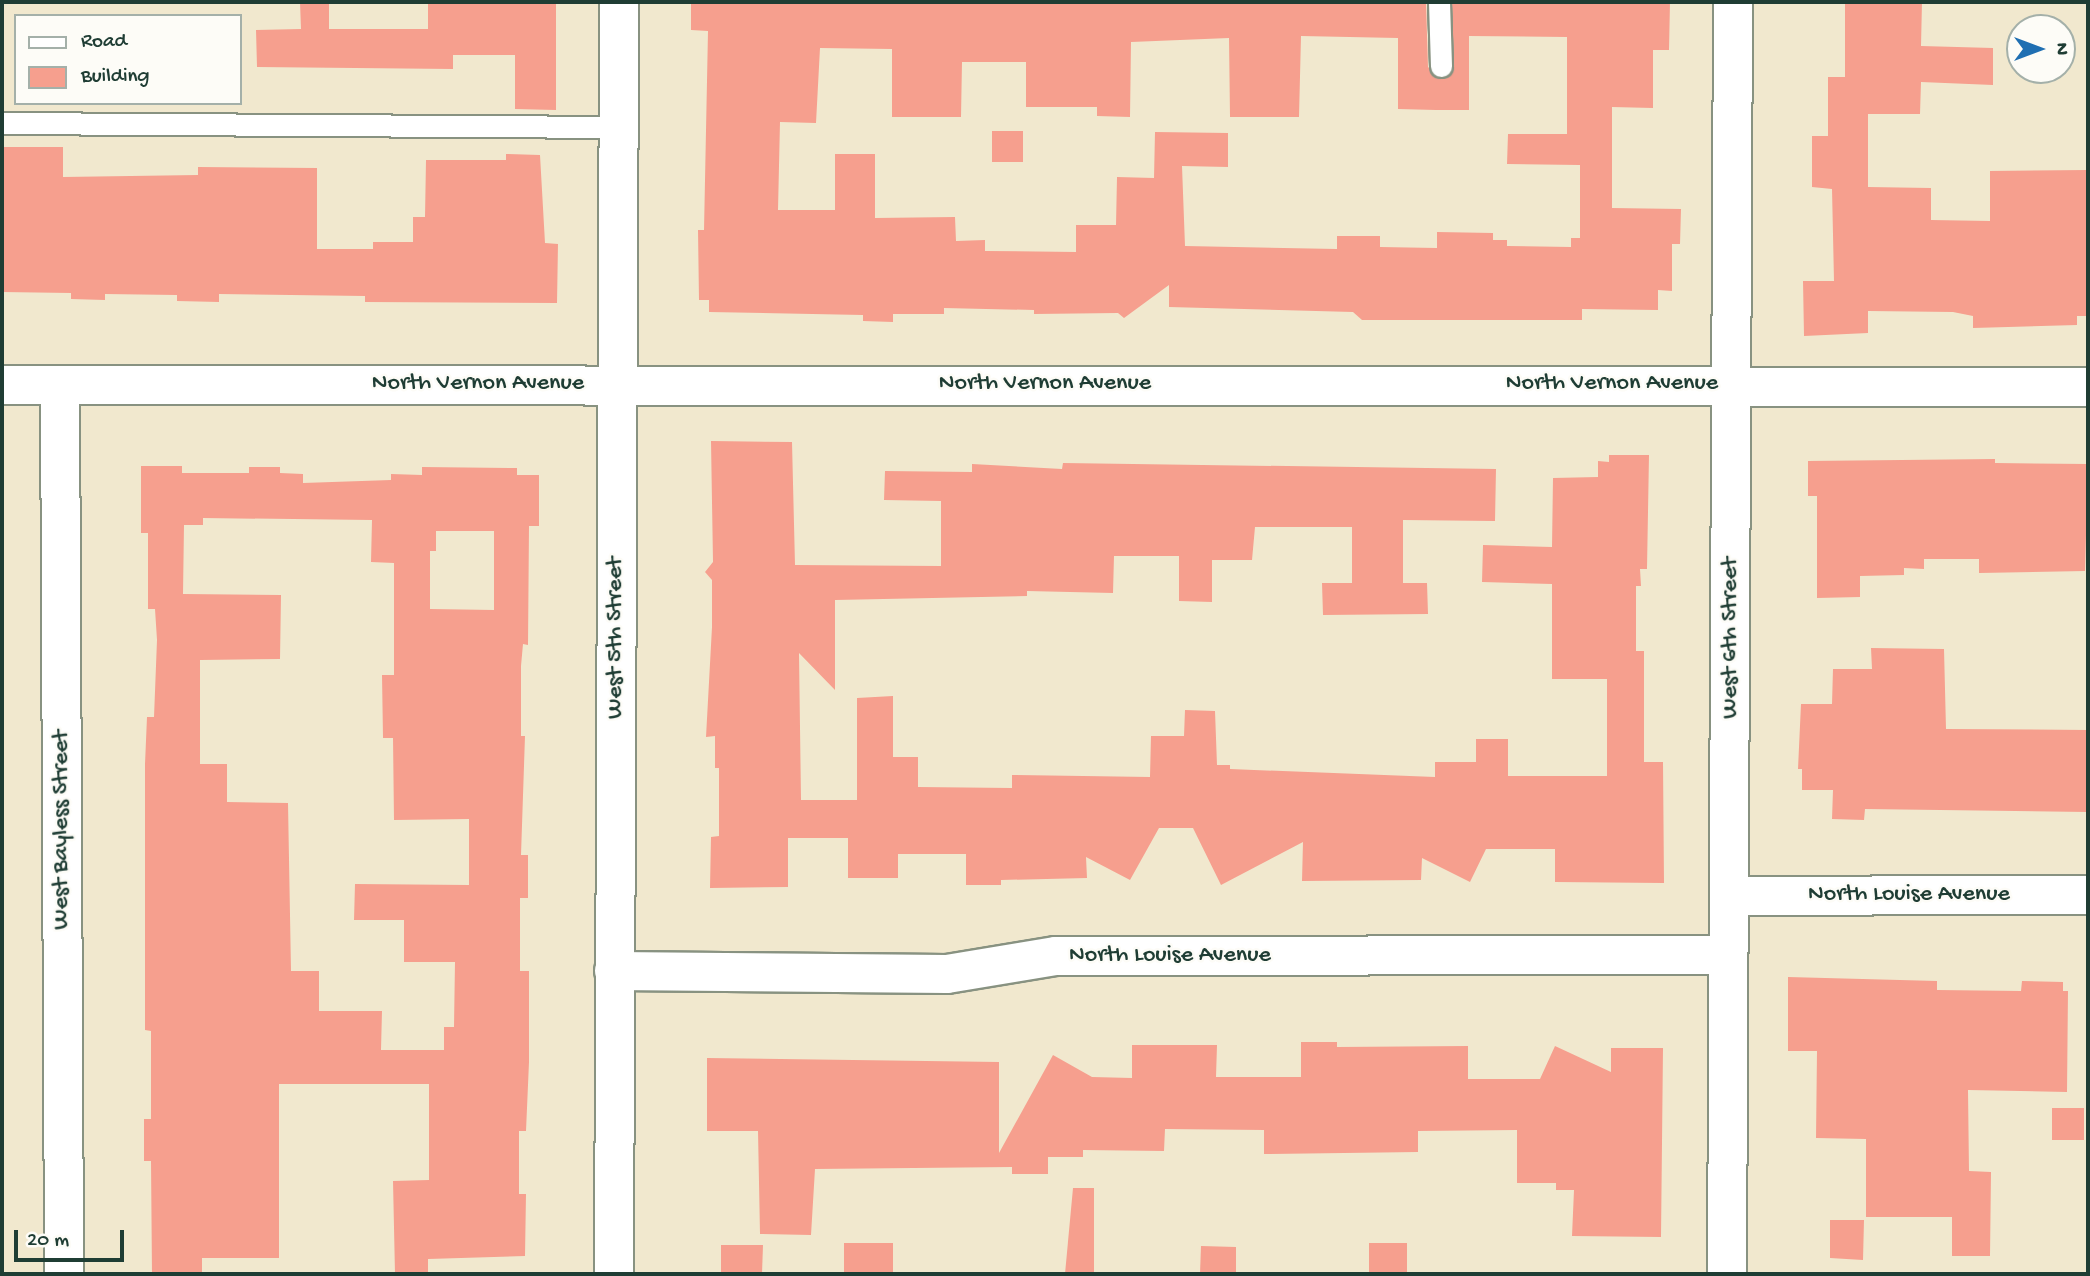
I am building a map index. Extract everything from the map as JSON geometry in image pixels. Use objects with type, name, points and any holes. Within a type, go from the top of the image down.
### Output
[{"type":"street","name":"West 5th Street","points":[[614,1274],[619,2]]},
{"type":"street","name":"West 6th Street","points":[[1727,1274],[1733,2]]},
{"type":"street","name":"North Vernon Avenue","points":[[2,385],[1733,384],[2088,387]]},
{"type":"street","name":"West Bayless Street","points":[[60,385],[64,1274]]},
{"type":"street","name":"North Louise Avenue","points":[[1729,896],[2088,895]]},
{"type":"street","name":"North Louise Avenue","points":[[614,971],[947,974],[1056,956],[1728,956]]},
{"type":"lane","points":[[1439,2],[1440,66]]},
{"type":"lane","points":[[2,122],[618,127]]},
{"type":"building","points":[[300,2],[329,2],[329,29],[428,29],[428,2],[556,2],[556,110],[515,109],[515,55],[453,55],[453,69],[257,67],[256,30],[301,29]]},
{"type":"building","points":[[691,2],[1426,2],[1428,67],[1441,79],[1448,77],[1454,66],[1452,2],[1670,2],[1669,50],[1653,50],[1653,108],[1612,107],[1612,208],[1681,209],[1680,244],[1672,244],[1672,291],[1658,290],[1658,310],[1582,309],[1582,320],[1362,320],[1353,312],[1169,307],[1169,285],[1124,318],[1118,313],[1034,314],[1034,310],[944,308],[944,314],[893,314],[893,322],[863,321],[863,315],[709,312],[709,300],[699,300],[698,230],[704,230],[708,31],[691,30]],"holes":[[[1301,36],[1398,38],[1398,109],[1469,110],[1469,36],[1567,37],[1567,134],[1508,134],[1507,164],[1580,165],[1580,238],[1571,238],[1571,247],[1507,246],[1507,240],[1493,240],[1493,233],[1437,232],[1437,248],[1380,247],[1380,236],[1337,236],[1337,249],[1185,246],[1182,166],[1228,167],[1228,133],[1155,132],[1154,178],[1117,177],[1116,225],[1076,225],[1076,252],[985,251],[985,240],[956,241],[955,217],[875,218],[875,154],[835,154],[835,210],[778,210],[780,122],[816,123],[820,48],[892,49],[892,117],[961,117],[962,62],[1026,62],[1026,107],[1097,107],[1097,116],[1130,117],[1131,42],[1229,38],[1230,117],[1299,117]]]},
{"type":"building","points":[[1845,2],[1922,2],[1921,46],[1993,48],[1993,85],[1921,82],[1920,114],[1868,114],[1868,187],[1931,188],[1931,220],[1990,221],[1990,171],[2088,170],[2088,316],[2077,316],[2077,325],[1973,328],[1973,316],[1953,312],[1868,311],[1868,333],[1804,336],[1803,281],[1834,281],[1832,189],[1812,187],[1812,136],[1828,136],[1828,77],[1845,77]]},
{"type":"building","points":[[992,131],[1023,131],[1023,162],[992,162]]},
{"type":"building","points":[[2,147],[63,147],[63,177],[198,175],[198,167],[317,168],[317,249],[373,249],[373,242],[413,242],[413,217],[425,217],[426,160],[506,160],[506,154],[540,155],[545,243],[558,244],[557,303],[365,302],[365,296],[219,294],[219,302],[177,301],[177,295],[105,294],[105,300],[71,299],[71,293],[2,292]]},
{"type":"building","points":[[711,441],[792,442],[795,565],[941,566],[941,501],[884,500],[885,471],[972,472],[972,464],[1062,469],[1063,463],[1496,469],[1495,521],[1403,520],[1403,583],[1427,583],[1428,614],[1323,615],[1322,583],[1352,583],[1352,527],[1255,527],[1252,560],[1212,560],[1212,602],[1179,601],[1179,556],[1114,556],[1113,593],[1027,591],[1027,596],[835,600],[835,690],[799,653],[801,800],[857,800],[857,698],[893,696],[893,757],[918,757],[918,787],[1012,788],[1012,775],[1150,777],[1151,736],[1184,736],[1185,710],[1215,711],[1217,765],[1230,765],[1230,769],[1435,777],[1435,762],[1476,762],[1476,739],[1508,739],[1508,776],[1607,776],[1607,679],[1552,679],[1552,584],[1482,582],[1483,545],[1552,547],[1553,478],[1598,477],[1598,461],[1609,462],[1609,455],[1649,455],[1647,569],[1640,569],[1641,586],[1636,586],[1636,651],[1644,651],[1644,762],[1663,762],[1664,883],[1555,882],[1555,849],[1486,849],[1470,882],[1422,858],[1421,880],[1302,881],[1303,842],[1221,885],[1193,828],[1159,828],[1130,880],[1086,857],[1087,878],[1001,880],[1001,885],[966,885],[966,854],[898,854],[898,878],[848,878],[848,838],[788,838],[788,887],[710,888],[711,837],[719,836],[719,768],[715,768],[715,736],[706,737],[712,627],[712,580],[705,572],[713,562]]},
{"type":"building","points":[[1995,459],[1995,463],[2088,464],[2085,571],[1979,573],[1979,559],[1924,559],[1924,569],[1904,568],[1904,575],[1860,576],[1860,597],[1817,598],[1817,496],[1808,496],[1808,461]]},
{"type":"building","points":[[141,466],[182,466],[182,473],[249,473],[249,467],[280,467],[280,473],[303,474],[303,483],[391,480],[391,474],[422,475],[422,467],[517,468],[517,475],[539,475],[539,526],[529,526],[528,645],[523,644],[521,666],[521,736],[525,736],[521,855],[528,855],[528,898],[520,898],[520,971],[529,971],[526,1131],[519,1131],[519,1194],[526,1194],[525,1256],[428,1259],[428,1274],[395,1274],[393,1181],[429,1180],[429,1084],[279,1084],[279,1258],[202,1258],[202,1274],[152,1274],[151,1161],[144,1161],[144,1119],[151,1119],[151,1031],[145,1030],[145,764],[147,717],[154,717],[157,640],[155,609],[148,609],[148,533],[141,533]],"holes":[[[203,518],[372,520],[371,562],[394,563],[394,675],[382,675],[383,738],[393,738],[394,820],[469,819],[469,885],[355,884],[354,920],[404,920],[404,962],[455,962],[454,1027],[444,1027],[444,1050],[381,1050],[382,1011],[319,1011],[319,971],[291,971],[288,803],[227,802],[227,764],[200,764],[200,660],[280,659],[281,595],[183,594],[184,525],[203,525]],[[436,531],[494,531],[494,610],[430,609],[430,551],[436,551]]]},
{"type":"building","points":[[1871,648],[1944,649],[1946,729],[2088,730],[2088,812],[1865,809],[1864,820],[1832,819],[1833,790],[1802,790],[1802,769],[1798,769],[1801,704],[1832,704],[1833,669],[1872,669]]},
{"type":"building","points":[[1788,977],[1937,981],[1937,990],[2021,991],[2022,981],[2063,982],[2063,991],[2068,991],[2067,1092],[1968,1090],[1969,1171],[1991,1172],[1990,1256],[1952,1256],[1952,1217],[1866,1217],[1866,1139],[1816,1138],[1817,1051],[1788,1051]]},
{"type":"building","points":[[1301,1042],[1337,1042],[1337,1047],[1468,1046],[1468,1079],[1540,1079],[1555,1046],[1611,1072],[1611,1048],[1663,1048],[1661,1237],[1572,1236],[1574,1190],[1556,1190],[1556,1183],[1517,1183],[1517,1130],[1418,1131],[1418,1152],[1264,1154],[1264,1130],[1165,1129],[1164,1151],[1083,1150],[1083,1157],[1048,1157],[1048,1174],[1012,1174],[1012,1167],[815,1169],[811,1235],[760,1234],[758,1131],[707,1131],[707,1058],[999,1062],[999,1153],[1053,1055],[1092,1077],[1132,1078],[1132,1045],[1217,1045],[1216,1077],[1301,1077]]},
{"type":"building","points":[[2052,1108],[2084,1108],[2084,1140],[2052,1140]]},
{"type":"building","points":[[1073,1188],[1094,1188],[1094,1274],[1065,1274]]},
{"type":"building","points":[[1830,1220],[1864,1220],[1863,1260],[1830,1258]]},
{"type":"building","points":[[844,1243],[893,1243],[893,1274],[844,1274]]},
{"type":"building","points":[[1369,1243],[1407,1243],[1407,1274],[1369,1274]]},
{"type":"building","points":[[721,1245],[763,1245],[762,1274],[721,1274]]},
{"type":"building","points":[[1201,1246],[1236,1247],[1236,1274],[1200,1274]]}]
